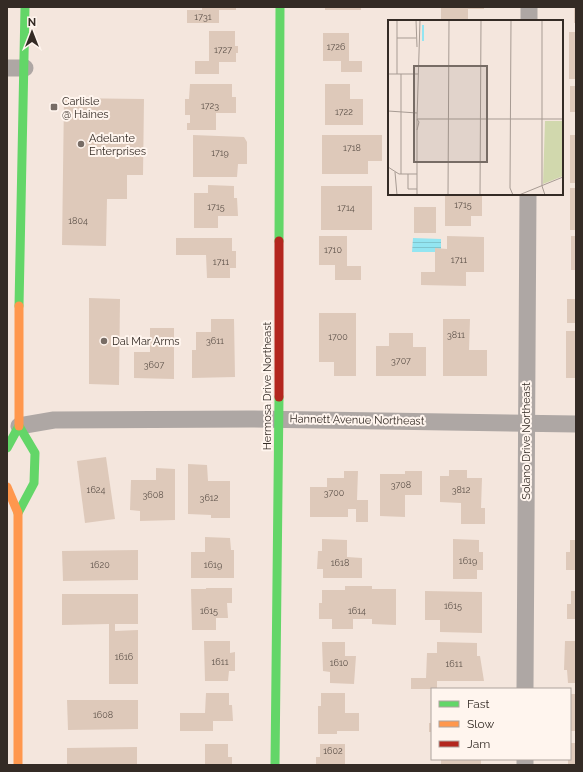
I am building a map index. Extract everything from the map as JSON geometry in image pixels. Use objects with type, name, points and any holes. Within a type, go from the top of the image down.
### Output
[{"type":"main road","points":[[18,513],[34,482],[35,453],[19,426],[12,382],[25,68],[25,7]]},
{"type":"main road","name":"Hermosa Drive Northeast","points":[[275,765],[279,419],[280,7]]},
{"type":"main road","points":[[7,448],[19,426]]},
{"type":"main road","points":[[7,487],[18,513],[18,765]]},
{"type":"street","points":[[529,7],[529,20]]},
{"type":"street","points":[[7,68],[25,68]]},
{"type":"street","name":"Solano Drive Northeast","points":[[525,688],[528,195]]},
{"type":"street","name":"Hannett Avenue Northeast","points":[[19,426],[54,420],[279,419],[576,424]]},
{"type":"water","points":[[413,238],[441,239],[441,252],[412,252]]},
{"type":"building","points":[[202,7],[236,7],[236,10],[219,10],[219,23],[187,23],[187,10],[202,10]]},
{"type":"building","points":[[325,7],[361,7],[361,10],[325,10]]},
{"type":"building","points":[[441,7],[484,7],[484,9],[468,9],[468,20],[441,20]]},
{"type":"building","points":[[574,7],[576,7],[576,23],[574,23]]},
{"type":"building","points":[[209,31],[235,31],[235,46],[238,46],[236,62],[219,62],[219,74],[195,74],[195,61],[209,61]]},
{"type":"building","points":[[569,32],[576,32],[576,79],[569,79]]},
{"type":"building","points":[[323,33],[349,33],[349,61],[362,61],[362,72],[341,72],[341,61],[323,61]]},
{"type":"building","points":[[190,84],[232,84],[232,97],[236,97],[236,113],[216,113],[216,130],[187,130],[187,123],[190,123],[190,115],[185,115],[185,99],[189,99]]},
{"type":"building","points":[[325,84],[350,84],[350,99],[363,99],[363,125],[325,125]]},
{"type":"building","points":[[570,86],[576,86],[576,112],[570,112]]},
{"type":"building","points":[[64,98],[144,99],[143,175],[127,175],[127,199],[107,199],[106,246],[62,245]]},
{"type":"building","points":[[193,135],[244,137],[247,142],[247,164],[238,164],[237,177],[193,177]]},
{"type":"building","points":[[322,135],[382,135],[382,161],[368,161],[368,174],[322,174]]},
{"type":"building","points":[[570,135],[576,135],[576,183],[570,183]]},
{"type":"building","points":[[208,185],[234,186],[234,198],[237,198],[238,216],[218,216],[218,228],[194,228],[194,193],[208,193]]},
{"type":"building","points":[[321,186],[372,186],[372,230],[321,230]]},
{"type":"building","points":[[570,188],[576,188],[576,230],[570,230]]},
{"type":"building","points":[[445,195],[482,195],[482,216],[471,216],[471,226],[445,226]]},
{"type":"building","points":[[414,207],[436,207],[436,233],[414,233]]},
{"type":"building","points":[[319,236],[347,236],[347,266],[361,266],[361,280],[335,280],[335,265],[319,265]]},
{"type":"building","points":[[447,236],[484,237],[484,272],[466,272],[466,286],[421,285],[421,272],[435,272],[435,248],[447,249]]},
{"type":"building","points":[[571,236],[576,236],[576,270],[571,270]]},
{"type":"building","points":[[176,238],[232,238],[232,251],[236,251],[236,268],[230,268],[230,278],[207,278],[206,255],[176,255]]},
{"type":"building","name":"Dal Mar Arms","points":[[89,298],[120,299],[119,385],[89,384]]},
{"type":"building","points":[[567,299],[576,299],[576,323],[567,323]]},
{"type":"building","points":[[319,313],[356,313],[356,376],[334,376],[334,362],[319,362]]},
{"type":"building","points":[[211,319],[234,319],[235,377],[192,378],[192,350],[196,350],[196,332],[211,332]]},
{"type":"building","points":[[443,319],[470,319],[469,350],[487,350],[487,376],[443,376]]},
{"type":"building","points":[[150,328],[174,328],[174,379],[134,378],[134,352],[150,352]]},
{"type":"building","points":[[566,331],[576,331],[576,378],[566,378]]},
{"type":"building","points":[[389,333],[413,333],[413,347],[426,347],[426,376],[376,376],[376,346],[389,346]]},
{"type":"building","points":[[106,457],[115,519],[85,523],[77,461]]},
{"type":"building","points":[[188,464],[207,465],[208,481],[230,481],[230,518],[211,518],[211,515],[188,514]]},
{"type":"building","points":[[156,468],[175,469],[175,520],[140,521],[140,511],[130,510],[131,480],[156,480]]},
{"type":"building","points":[[449,470],[467,470],[467,478],[482,478],[481,508],[485,508],[485,524],[461,524],[461,503],[440,502],[440,476],[449,476]]},
{"type":"building","points":[[344,471],[358,471],[357,500],[368,500],[368,522],[356,522],[356,509],[348,509],[348,517],[310,517],[310,487],[327,487],[327,478],[344,478]]},
{"type":"building","points":[[405,471],[422,471],[422,495],[405,495],[405,517],[380,516],[380,474],[405,474]]},
{"type":"building","points":[[205,537],[230,538],[231,550],[234,550],[234,578],[191,578],[191,552],[205,552]]},
{"type":"building","points":[[322,539],[347,540],[347,557],[362,558],[362,578],[323,578],[323,569],[317,569],[318,551],[322,551]]},
{"type":"building","points":[[453,539],[479,540],[479,552],[483,552],[483,570],[477,570],[477,579],[453,579]]},
{"type":"building","points":[[570,540],[576,540],[576,570],[566,570],[566,552],[570,552]]},
{"type":"building","points":[[138,550],[138,580],[63,581],[62,551]]},
{"type":"building","points":[[345,586],[372,586],[372,589],[396,589],[396,625],[372,624],[372,619],[353,619],[353,629],[332,629],[332,619],[319,619],[319,603],[322,603],[322,590],[345,590]]},
{"type":"building","points":[[232,588],[232,603],[227,603],[228,618],[216,618],[216,630],[192,630],[191,589]]},
{"type":"building","points":[[425,591],[482,592],[482,633],[440,632],[440,620],[425,620]]},
{"type":"building","points":[[571,591],[576,591],[576,619],[567,619],[567,604],[571,604]]},
{"type":"building","points":[[62,594],[138,594],[138,624],[115,624],[115,631],[138,630],[138,684],[109,684],[109,624],[62,625]]},
{"type":"building","points":[[204,641],[230,641],[230,653],[235,652],[235,671],[229,671],[228,681],[205,681]]},
{"type":"building","points":[[565,641],[576,641],[576,683],[568,683],[567,670],[564,670]]},
{"type":"building","points":[[322,642],[345,642],[345,656],[356,656],[354,684],[330,683],[330,672],[323,671]]},
{"type":"building","points":[[437,642],[477,643],[477,656],[480,656],[484,681],[437,681],[437,688],[411,689],[411,678],[426,678],[427,653],[437,653]]},
{"type":"building","points":[[206,693],[229,693],[229,705],[232,705],[233,721],[213,721],[213,731],[180,731],[180,713],[205,713]]},
{"type":"building","points":[[321,693],[345,693],[345,713],[359,713],[359,731],[337,731],[337,734],[318,734],[318,706],[321,706]]},
{"type":"building","points":[[571,694],[576,694],[576,731],[571,731]]},
{"type":"building","points":[[67,700],[138,700],[138,729],[68,730]]},
{"type":"building","points":[[429,723],[431,723],[431,732],[429,732]]},
{"type":"building","points":[[571,743],[576,743],[576,765],[568,765],[568,760],[571,760]]},
{"type":"building","points":[[205,744],[228,744],[228,757],[232,757],[232,765],[205,765]]},
{"type":"building","points":[[320,744],[345,744],[345,765],[316,765],[316,757],[320,757]]},
{"type":"building","points":[[137,747],[137,765],[67,765],[67,748]]},
{"type":"building","points":[[441,760],[481,760],[481,765],[441,765]]},
{"type":"traffic: fast","points":[[19,306],[25,7]]},
{"type":"traffic: fast","points":[[279,241],[280,7]]},
{"type":"traffic: fast","points":[[275,765],[279,397]]},
{"type":"traffic: fast","points":[[7,448],[19,426],[35,453],[34,483],[18,513]]},
{"type":"traffic: slow","points":[[19,306],[19,426]]},
{"type":"traffic: slow","points":[[7,487],[18,513],[18,765]]},
{"type":"traffic: jam","points":[[279,241],[279,397]]},
{"type":"place","name":"Carlisle @ Haines","points":[[54,107]]},
{"type":"place","name":"Adelante Enterprises","points":[[81,144]]},
{"type":"place","name":"Dal Mar Arms","points":[[104,341]]}]
